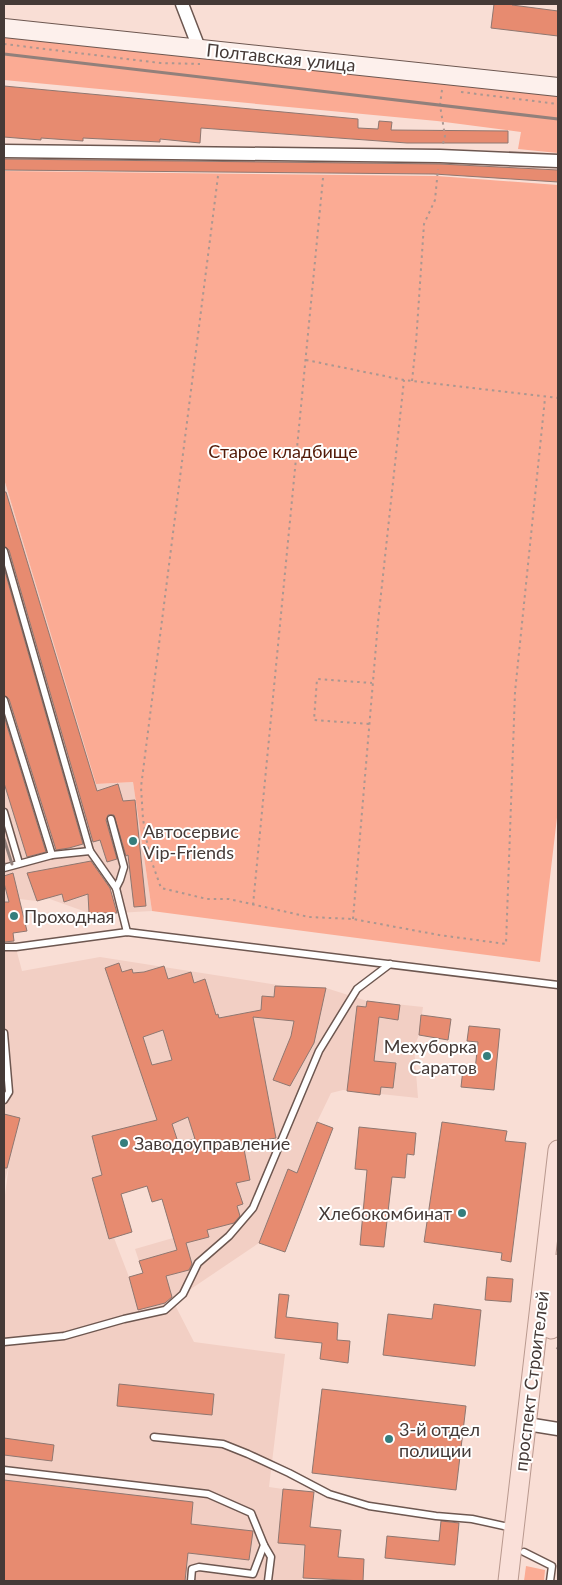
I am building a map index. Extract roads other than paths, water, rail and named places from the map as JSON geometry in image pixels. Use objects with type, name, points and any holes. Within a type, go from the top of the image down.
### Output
[{"type":"main road","name":"проспект Строителей","points":[[521,1581],[558,1150]]},
{"type":"main road","name":"проспект Строителей","points":[[508,1581],[514,1528],[533,1425],[558,1264]]},
{"type":"street","points":[[182,4],[200,48]]},
{"type":"street","name":"Полтавская улица","points":[[4,28],[558,88]]},
{"type":"street","points":[[4,151],[440,156],[558,161]]},
{"type":"street","points":[[533,1425],[558,1429]]},
{"type":"lane","points":[[4,551],[90,851],[116,888],[127,932]]},
{"type":"lane","points":[[4,700],[52,855]]},
{"type":"lane","points":[[4,812],[19,863]]},
{"type":"lane","points":[[110,818],[124,867],[116,888]]},
{"type":"lane","points":[[4,868],[52,855],[90,851]]},
{"type":"lane","points":[[4,947],[127,932],[558,985]]},
{"type":"lane","points":[[4,1342],[64,1336],[124,1319],[165,1310],[183,1294],[198,1263],[229,1236],[253,1208],[319,1051],[357,989],[390,964]]},
{"type":"lane","points":[[4,1034],[10,1092],[4,1100]]},
{"type":"lane","points":[[154,1437],[223,1444],[289,1473],[329,1494],[369,1506],[436,1516],[472,1519],[514,1528]]},
{"type":"lane","points":[[4,1470],[208,1494],[251,1513],[271,1557],[268,1581]]},
{"type":"lane","points":[[191,1581],[192,1569],[199,1567],[253,1574],[264,1545]]},
{"type":"lane","points":[[524,1552],[552,1566],[550,1581]]},
{"type":"railway","points":[[4,54],[558,119]]},
{"type":"railway","points":[[4,839],[12,864]]},
{"type":"place","name":"Автосервис Vip-Friends","points":[[133,841]]},
{"type":"place","name":"Проходная","points":[[14,916]]},
{"type":"place","name":"Мехуборка Саратов","points":[[487,1056]]},
{"type":"place","name":"Заводоуправление","points":[[124,1143]]},
{"type":"place","name":"Хлебокомбинат","points":[[462,1213]]},
{"type":"place","name":"3-й отдел полиции","points":[[389,1439]]},
{"type":"park label","name":"Старое кладбище","points":[[283,451]]}]
